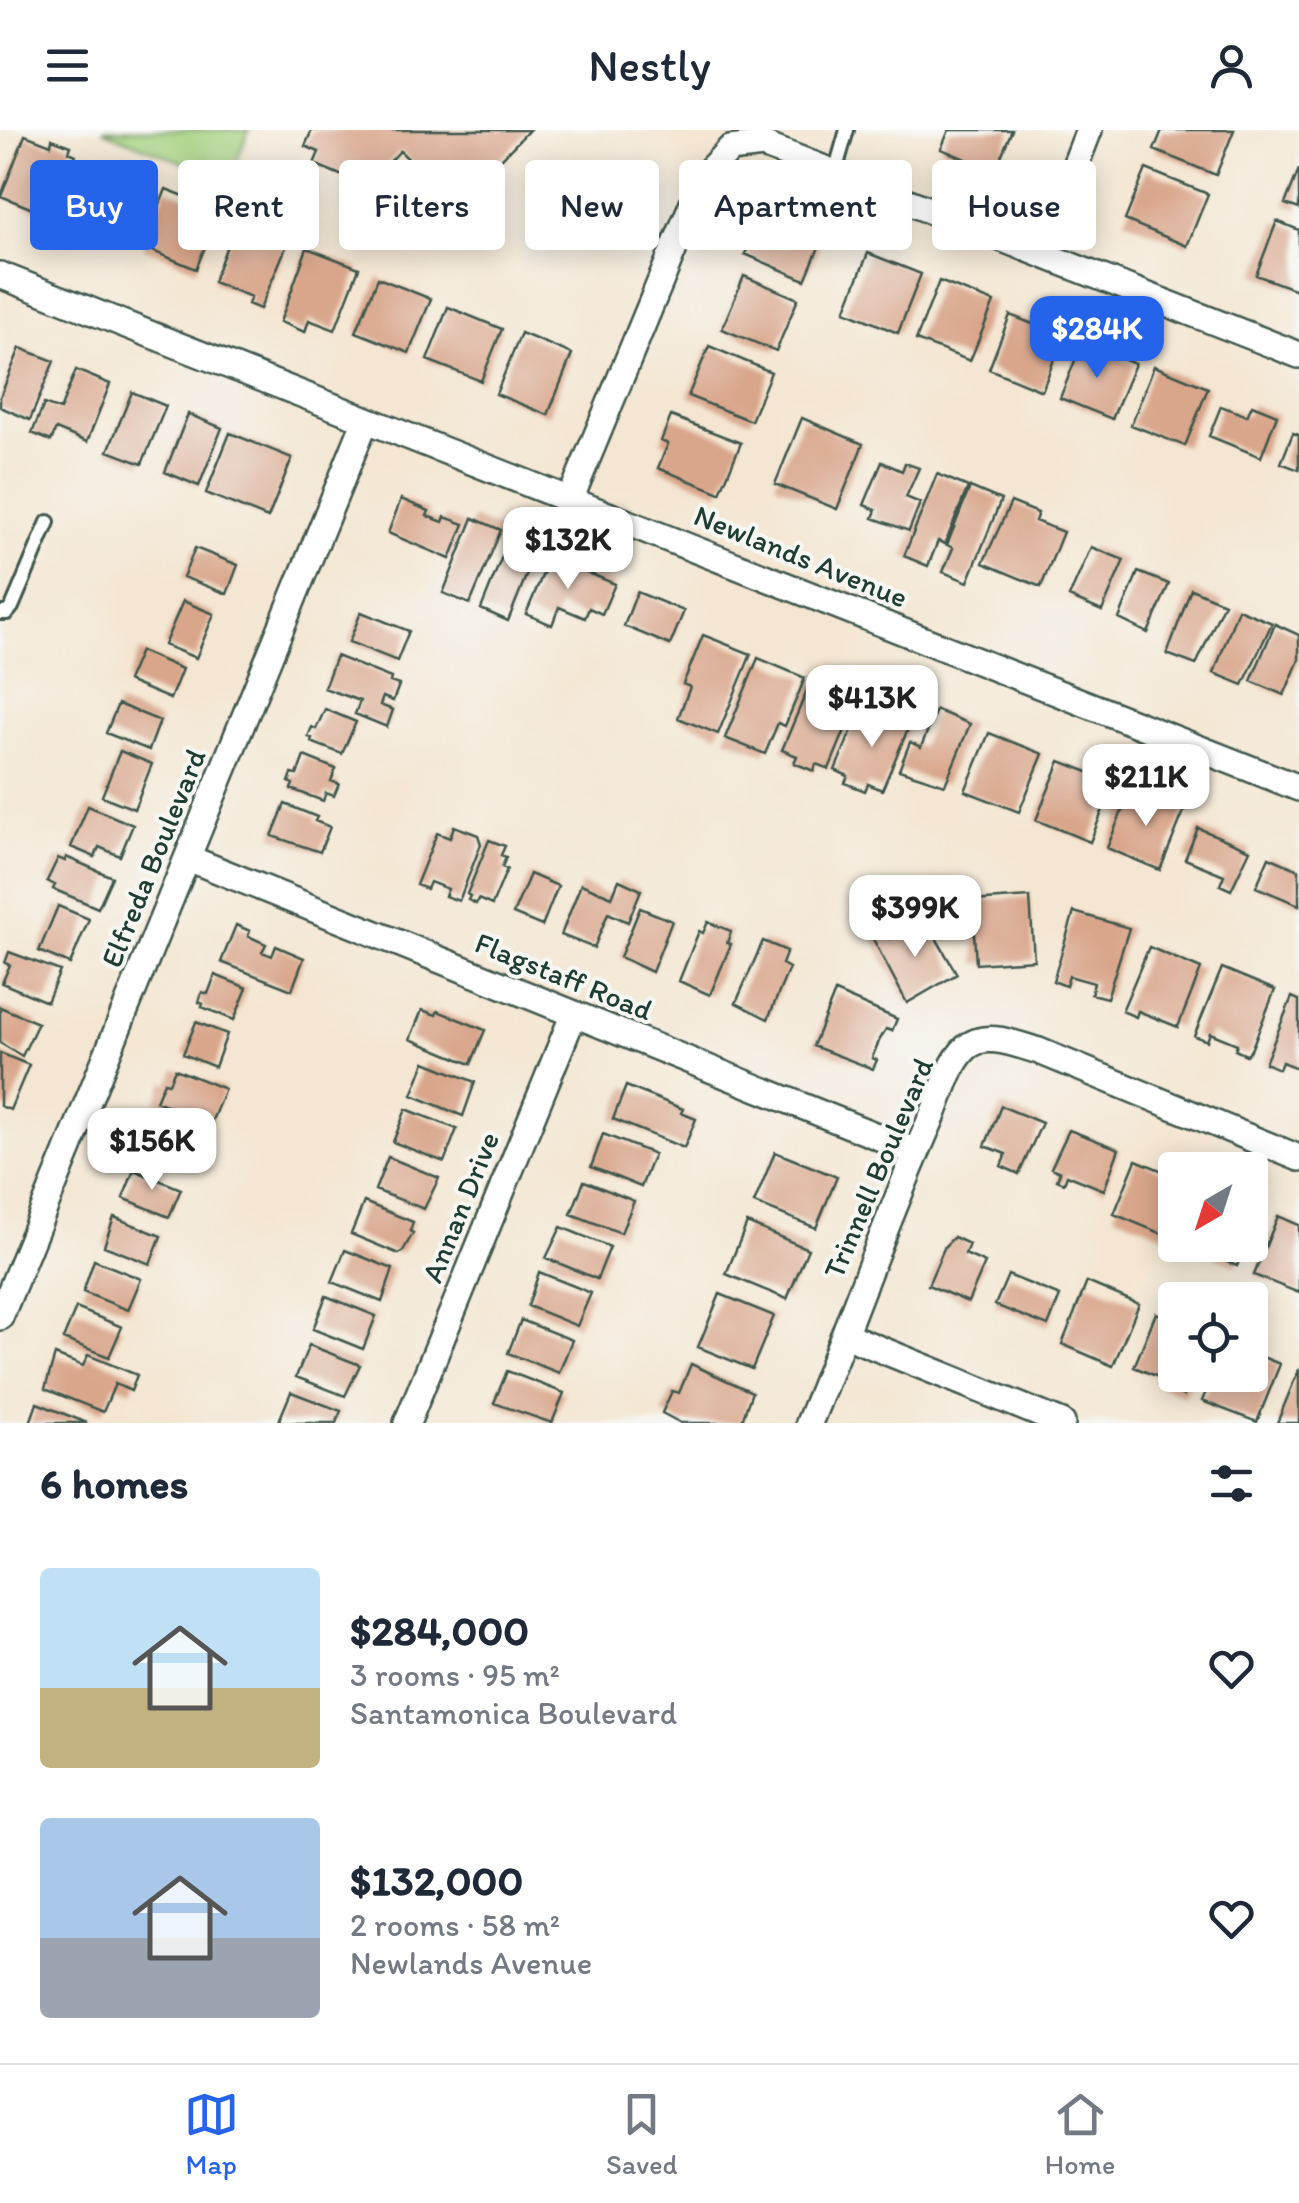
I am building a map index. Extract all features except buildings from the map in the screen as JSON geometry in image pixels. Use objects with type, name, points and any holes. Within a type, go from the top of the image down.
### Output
[{"type":"street","points":[[1041,253],[1089,130]]},
{"type":"street","points":[[719,160],[730,149],[763,145],[802,160]]},
{"type":"street","points":[[912,203],[1299,355]]},
{"type":"street","points":[[570,500],[679,236]]},
{"type":"street","name":"Newlands Avenue","points":[[0,276],[1299,788]]},
{"type":"street","name":"Elfreda Boulevard","points":[[0,1317],[366,422]]},
{"type":"street","name":"Flagstaff Road","points":[[188,858],[916,1152]]},
{"type":"street","name":"Annan Drive","points":[[407,1423],[573,1016]]},
{"type":"street","name":"Trinnell Boulevard","points":[[809,1423],[916,1152],[966,1048],[978,1042],[1001,1040],[1039,1051],[1299,1158]]},
{"type":"street","points":[[845,1335],[1062,1423]]},
{"type":"lane","points":[[838,160],[847,130]]},
{"type":"lane","points":[[0,613],[7,613],[12,607],[48,522]]},
{"type":"green space","points":[[102,130],[249,130],[237,160],[178,161]]}]
